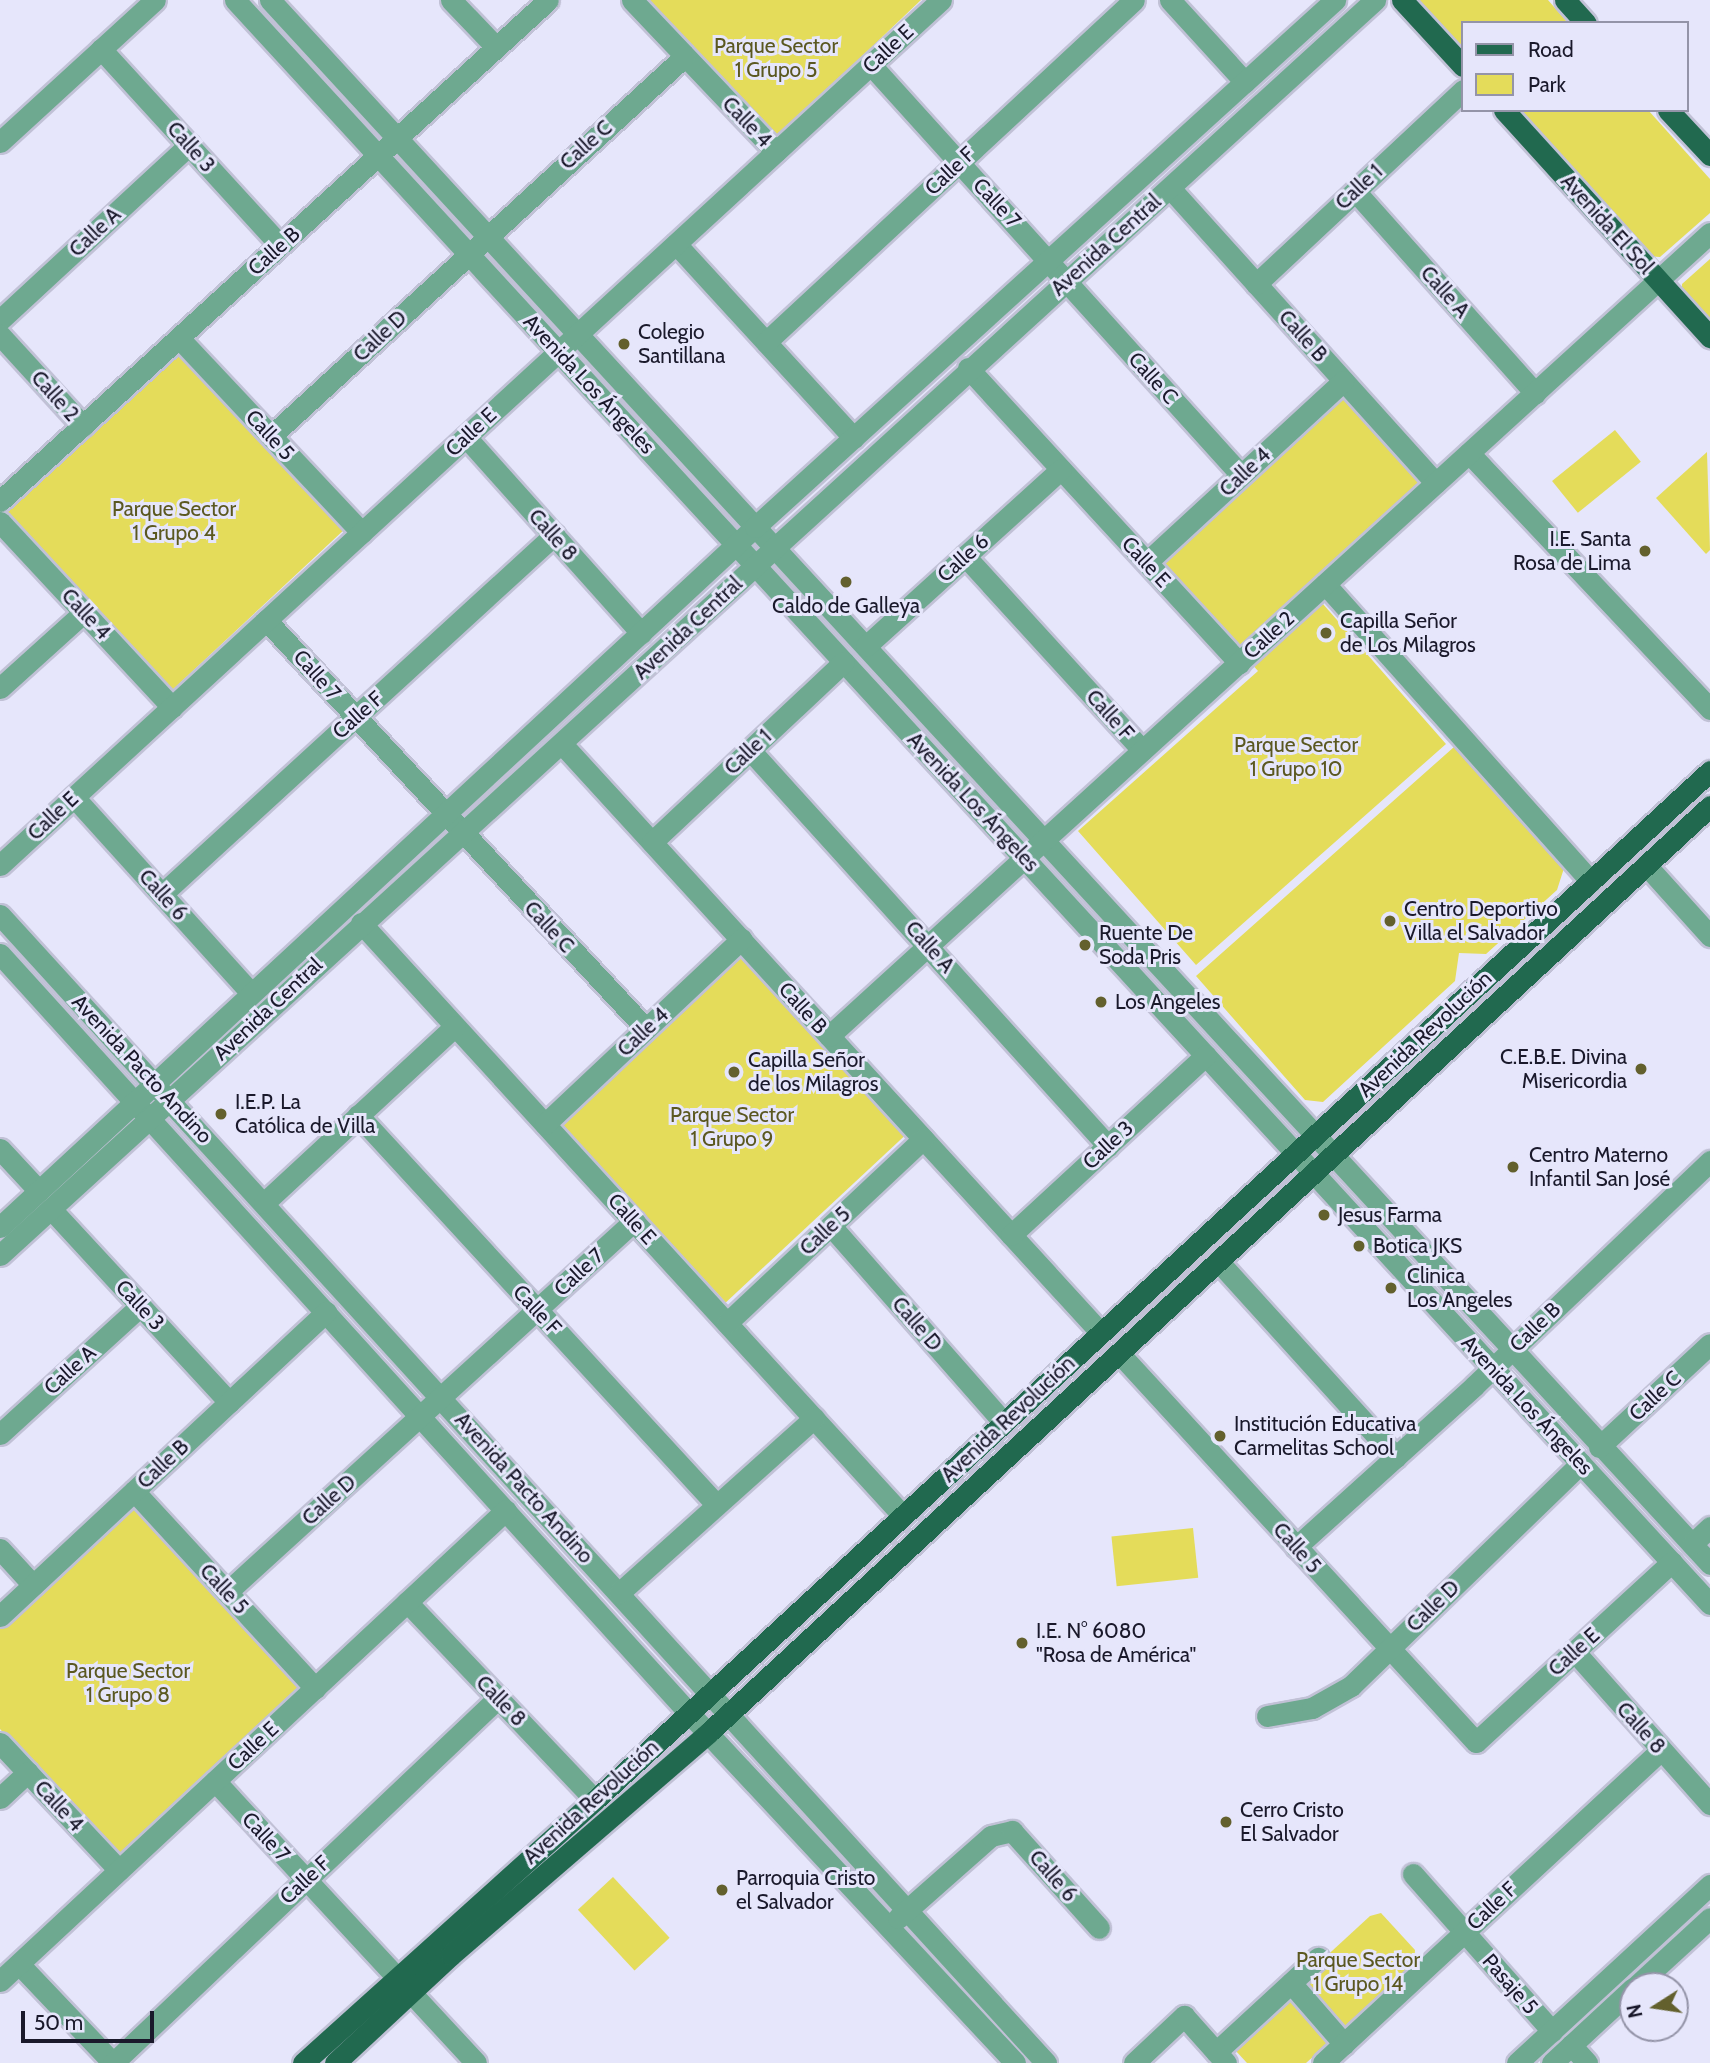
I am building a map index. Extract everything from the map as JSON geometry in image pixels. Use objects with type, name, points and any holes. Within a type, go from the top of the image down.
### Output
[{"type":"main road","points":[[1402,0],[1462,65]]},
{"type":"main road","points":[[1568,1],[1584,21]]},
{"type":"main road","name":"Avenida El Sol","points":[[1506,112],[1710,337]]},
{"type":"main road","points":[[1670,112],[1710,155]]},
{"type":"main road","name":"Avenida Revolución","points":[[335,2063],[404,1985],[595,1800],[1710,771]]},
{"type":"main road","name":"Avenida Revolución","points":[[303,2063],[404,1985],[708,1733],[1710,806]]},
{"type":"street","points":[[0,142],[155,0]]},
{"type":"street","name":"Avenida Los Ángeles","points":[[235,0],[1710,1604]]},
{"type":"street","name":"Avenida Los Ángeles","points":[[270,0],[1045,839],[1599,1447],[1710,1564]]},
{"type":"street","points":[[451,0],[496,47]]},
{"type":"street","name":"Calle B","points":[[0,501],[548,0]]},
{"type":"street","name":"Calle 4","points":[[632,0],[776,152]]},
{"type":"street","name":"Calle E","points":[[0,864],[941,0]]},
{"type":"street","name":"Calle F","points":[[766,342],[1134,0]]},
{"type":"street","points":[[1170,0],[1245,82]]},
{"type":"street","name":"Avenida Central","points":[[0,1255],[361,923],[453,824],[641,633],[1335,0]]},
{"type":"street","name":"Avenida Central","points":[[0,1227],[251,993],[453,824],[562,744],[968,368],[1376,0]]},
{"type":"street","name":"Calle 3","points":[[101,49],[280,244]]},
{"type":"street","name":"Calle C","points":[[488,235],[685,56]]},
{"type":"street","name":"Calle 7","points":[[871,65],[1049,259],[1065,280]]},
{"type":"street","name":"Calle 1","points":[[1256,284],[1462,91]]},
{"type":"street","name":"Calle A","points":[[0,320],[189,145]]},
{"type":"street","name":"Calle B","points":[[1170,188],[1436,483]]},
{"type":"street","name":"Calle A","points":[[1355,191],[1535,393]]},
{"type":"street","name":"Calle 2","points":[[829,1036],[1026,860],[1045,839],[1142,750],[1710,233]]},
{"type":"street","name":"Calle D","points":[[271,436],[488,235]]},
{"type":"street","points":[[676,244],[854,438]]},
{"type":"street","name":"Calle C","points":[[1065,280],[1241,475]]},
{"type":"street","name":"Calle 2","points":[[0,335],[83,426]]},
{"type":"street","name":"Calle 5","points":[[179,338],[362,533]]},
{"type":"street","name":"Calle E","points":[[968,368],[1238,663]]},
{"type":"street","name":"Calle 4","points":[[1147,562],[1343,381]]},
{"type":"street","name":"Calle 8","points":[[466,437],[641,633]]},
{"type":"street","points":[[1469,453],[1710,709]]},
{"type":"street","name":"Calle 6","points":[[866,646],[1061,469]]},
{"type":"street","name":"Calle 4","points":[[0,522],[172,707]]},
{"type":"street","name":"Calle F","points":[[162,894],[554,535]]},
{"type":"street","name":"Calle F","points":[[965,556],[1142,750]]},
{"type":"street","points":[[1325,584],[1591,881]]},
{"type":"street","points":[[0,688],[84,612]]},
{"type":"street","name":"Calle 7","points":[[266,620],[453,824]]},
{"type":"street","name":"Calle 1","points":[[652,842],[844,662]]},
{"type":"street","name":"Calle B","points":[[562,744],[1101,1333]]},
{"type":"street","name":"Calle A","points":[[750,750],[1108,1146]]},
{"type":"street","name":"Calle 6","points":[[74,797],[251,993]]},
{"type":"street","name":"Calle C","points":[[453,824],[646,1029]]},
{"type":"street","points":[[1646,865],[1710,936]]},
{"type":"street","name":"Avenida Pacto Andino","points":[[0,915],[264,1203],[432,1408],[506,1510],[708,1733],[1015,2063]]},
{"type":"street","name":"Calle E","points":[[361,923],[903,1516]]},
{"type":"street","name":"Calle 4","points":[[545,1124],[741,939]]},
{"type":"street","name":"Avenida Pacto Andino","points":[[0,954],[151,1116],[327,1312],[432,1408],[619,1593],[1046,2063]]},
{"type":"street","points":[[264,1203],[455,1026]]},
{"type":"street","name":"Calle 3","points":[[1011,1235],[1206,1055]]},
{"type":"street","name":"Calle F","points":[[358,1115],[716,1504]]},
{"type":"street","name":"Calle 5","points":[[727,1322],[923,1139]]},
{"type":"street","points":[[0,1149],[38,1191]]},
{"type":"street","name":"Calle B","points":[[1296,1547],[1494,1368],[1708,1166]]},
{"type":"street","name":"Calle 3","points":[[51,1209],[229,1402]]},
{"type":"street","name":"Calle 7","points":[[432,1408],[634,1221]]},
{"type":"street","name":"Calle D","points":[[831,1226],[1004,1423]]},
{"type":"street","points":[[1218,1261],[1396,1457]]},
{"type":"street","name":"Calle A","points":[[0,1434],[140,1306]]},
{"type":"street","name":"Calle B","points":[[0,1616],[327,1312]]},
{"type":"street","name":"Calle C","points":[[1599,1447],[1710,1344]]},
{"type":"street","name":"Calle 5","points":[[1119,1353],[1476,1742]]},
{"type":"street","name":"Calle D","points":[[226,1592],[432,1408]]},
{"type":"street","points":[[619,1593],[814,1418]]},
{"type":"street","name":"Calle D","points":[[1267,1716],[1312,1708],[1334,1697],[1388,1649],[1581,1463]]},
{"type":"street","name":"Calle 5","points":[[134,1491],[315,1688]]},
{"type":"street","name":"Calle E","points":[[0,1981],[506,1510]]},
{"type":"street","points":[[1692,1544],[1710,1527]]},
{"type":"street","points":[[0,1549],[33,1585]]},
{"type":"street","name":"Calle E","points":[[1476,1742],[1672,1562]]},
{"type":"street","name":"Calle 8","points":[[407,1602],[595,1800]]},
{"type":"street","name":"Calle 8","points":[[1574,1651],[1710,1804]]},
{"type":"street","name":"Calle F","points":[[113,2063],[498,1698]]},
{"type":"street","name":"Calle 4","points":[[0,1742],[119,1870]]},
{"type":"street","name":"Calle F","points":[[1323,2063],[1661,1750]]},
{"type":"street","points":[[0,1798],[28,1772]]},
{"type":"street","name":"Calle 7","points":[[215,1781],[404,1985]]},
{"type":"street","name":"Calle 6","points":[[907,1910],[990,1836],[1012,1831],[1099,1928]]},
{"type":"street","name":"Pasaje 5","points":[[1413,1874],[1552,2031]]},
{"type":"street","points":[[1517,2063],[1710,1885]]},
{"type":"street","points":[[888,1927],[907,1910]]},
{"type":"street","points":[[1651,1972],[1710,1918]]},
{"type":"street","points":[[1134,2063],[1184,2016],[1221,2057],[1318,1958]]},
{"type":"street","points":[[19,1964],[113,2063]]},
{"type":"street","points":[[1291,1983],[1344,2044]]},
{"type":"street","points":[[404,1985],[476,2063]]},
{"type":"street","points":[[1552,2063],[1619,2001]]},
{"type":"street","points":[[1571,2045],[1587,2063]]},
{"type":"green space","name":"Parque Sector 1 Grupo 5","points":[[642,0],[921,0],[774,140]]},
{"type":"green space","points":[[1412,0],[1548,0],[1566,21],[1462,21],[1462,55]]},
{"type":"green space","points":[[1515,112],[1650,112],[1710,179],[1710,213],[1660,257],[1647,256]]},
{"type":"green space","points":[[1710,259],[1710,323],[1682,292],[1682,284]]},
{"type":"green space","name":"Parque Sector 1 Grupo 4","points":[[178,351],[344,529],[172,690],[5,512]]},
{"type":"green space","name":"Parque Sector 1 Grupo 10","points":[[1344,394],[1423,481],[1308,587],[1446,744],[1196,965],[1078,831],[1258,671],[1162,562]]},
{"type":"green space","points":[[1615,430],[1641,462],[1578,513],[1552,481]]},
{"type":"green space","points":[[1707,452],[1710,550],[1706,554],[1656,498]]},
{"type":"green space","name":"Centro Deportivo Villa el Salvador","points":[[1454,747],[1565,865],[1557,890],[1486,954],[1459,953],[1455,981],[1323,1102],[1305,1100],[1196,976]]},
{"type":"green space","name":"Parque Sector 1 Grupo 9","points":[[738,952],[907,1133],[726,1303],[557,1121]]},
{"type":"green space","name":"Parque Sector 1 Grupo 8","points":[[136,1505],[304,1692],[119,1859],[0,1729],[0,1628]]},
{"type":"green space","points":[[1193,1528],[1198,1578],[1117,1586],[1111,1537]]},
{"type":"green space","points":[[613,1877],[670,1938],[635,1970],[578,1910]]},
{"type":"green space","name":"Parque Sector 1 Grupo 14","points":[[1381,1913],[1415,1950],[1414,1968],[1306,2063],[1247,2063],[1235,2050],[1234,2041],[1370,1916]]},
{"type":"place","name":"Colegio Santillana","points":[[624,344]]},
{"type":"place","name":"I.E. Santa Rosa de Lima","points":[[1645,551]]},
{"type":"place","name":"Caldo de Galleya","points":[[846,582]]},
{"type":"place","name":"Capilla Señor de Los Milagros","points":[[1326,633]]},
{"type":"place","name":"Centro Deportivo Villa el Salvador","points":[[1390,921]]},
{"type":"place","name":"Ruente De Soda Pris","points":[[1085,945]]},
{"type":"place","name":"Los Angeles","points":[[1101,1002]]},
{"type":"place","name":"C.E.B.E. Divina Misericordia","points":[[1641,1069]]},
{"type":"place","name":"Capilla Señor de los Milagros","points":[[734,1072]]},
{"type":"place","name":"I.E.P. La Católica de Villa","points":[[221,1114]]},
{"type":"place","name":"Centro Materno Infantil San José","points":[[1513,1167]]},
{"type":"place","name":"Jesus Farma","points":[[1324,1215]]},
{"type":"place","name":"Botica JKS","points":[[1359,1246]]},
{"type":"place","name":"Clinica Los Angeles","points":[[1391,1288]]},
{"type":"place","name":"Institución Educativa Carmelitas School","points":[[1220,1436]]},
{"type":"place","name":"I.E. N° 6080 \"Rosa de América\"","points":[[1022,1643]]},
{"type":"place","name":"Cerro Cristo El Salvador","points":[[1226,1822]]},
{"type":"place","name":"Parroquia Cristo el Salvador","points":[[722,1890]]}]
